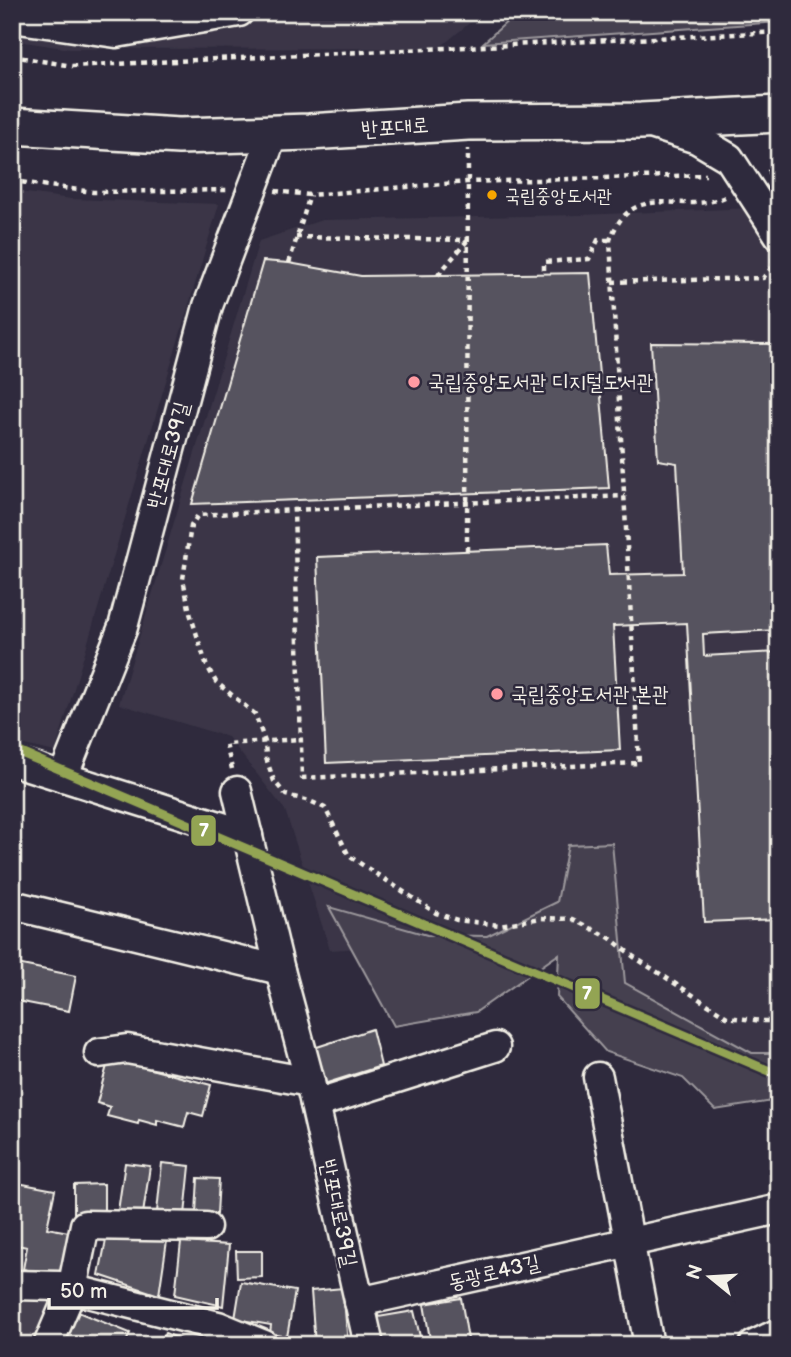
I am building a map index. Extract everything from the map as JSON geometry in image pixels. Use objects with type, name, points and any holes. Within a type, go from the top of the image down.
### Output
[{"type":"main road","name":"반포대로","points":[[12,126],[179,136],[273,134],[468,122],[641,121],[779,114]]},
{"type":"street","points":[[12,18],[116,33],[239,12]]},
{"type":"street","points":[[641,121],[697,138],[729,158],[729,174],[775,243]]},
{"type":"street","name":"반포대로39길","points":[[63,776],[123,627],[208,306],[273,134]]},
{"type":"street","points":[[12,761],[248,835]]},
{"type":"street","name":"반포대로39길","points":[[237,791],[312,1093],[369,1345]]},
{"type":"street","points":[[12,905],[280,970]]},
{"type":"street","points":[[99,1053],[127,1049],[312,1093],[495,1047]]},
{"type":"street","points":[[598,1077],[649,1345]]},
{"type":"street","name":"동광로43길","points":[[359,1302],[779,1209]]},
{"type":"street","points":[[48,1345],[72,1289],[85,1225],[206,1227]]},
{"type":"street","points":[[12,1285],[60,1286],[214,1335],[264,1345]]},
{"type":"street","points":[[754,1345],[779,1333]]},
{"type":"path","points":[[12,56],[72,66],[779,32]]},
{"type":"path","points":[[467,551],[468,122]]},
{"type":"path","points":[[12,181],[93,191],[252,189],[310,195],[467,182],[779,171]]},
{"type":"path","points":[[294,510],[302,779],[639,763],[610,240],[617,222],[629,209],[646,203],[716,201],[733,193],[729,174]]},
{"type":"path","points":[[289,262],[310,195]]},
{"type":"path","points":[[296,237],[468,240]]},
{"type":"path","points":[[438,275],[468,240]]},
{"type":"path","points":[[544,270],[544,262],[589,259],[598,240],[610,240]]},
{"type":"path","points":[[612,282],[764,278],[773,266],[775,243]]},
{"type":"path","points":[[625,496],[198,515],[191,526],[186,551],[184,590],[206,664],[216,682],[255,714],[274,781],[286,795],[325,808],[349,856],[436,913],[457,920],[499,925],[541,918],[573,919],[610,938],[634,957],[727,1017],[779,1021]]},
{"type":"path","points":[[226,744],[300,740]]},
{"type":"shaded area","points":[[12,12],[483,12],[439,48],[70,49],[12,40]]},
{"type":"shaded area","points":[[518,12],[779,12],[779,22],[483,43]]},
{"type":"shaded area","points":[[12,191],[71,199],[219,204],[55,752],[12,742]]},
{"type":"shaded area","points":[[779,207],[779,1073],[614,1017],[609,932],[330,950],[285,810],[228,737],[119,704],[259,241],[322,220],[580,215]]},
{"type":"shaded area","points":[[612,843],[625,983],[752,1053],[779,1053],[779,1100],[715,1110],[683,1078],[606,1052],[557,997],[559,954],[476,1012],[394,1026],[329,907],[427,935],[487,936],[557,902],[568,845]]},
{"type":"shaded area","points":[[55,1292],[33,1345],[12,1337],[12,1294]]},
{"type":"building","points":[[77,12],[143,12],[142,20]]},
{"type":"building","name":"국립중앙도서관 디지털도서관","points":[[263,261],[361,276],[590,273],[609,488],[192,504]]},
{"type":"building","points":[[651,343],[779,344],[779,630],[703,634],[704,656],[779,652],[779,919],[704,922],[687,623],[613,626],[620,750],[326,763],[317,557],[606,545],[609,575],[683,573],[677,463],[658,460]]},
{"type":"building","points":[[12,963],[76,976],[69,1011],[12,1000]]},
{"type":"building","points":[[372,1029],[381,1066],[324,1084],[314,1048]]},
{"type":"building","points":[[109,1058],[211,1085],[203,1116],[188,1112],[184,1127],[157,1120],[157,1125],[139,1120],[138,1124],[107,1116],[110,1107],[97,1103]]},
{"type":"building","points":[[125,1163],[150,1166],[143,1214],[118,1211]]},
{"type":"building","points":[[162,1163],[190,1166],[185,1215],[157,1212]]},
{"type":"building","points":[[198,1178],[219,1179],[217,1214],[196,1213]]},
{"type":"building","points":[[12,1182],[55,1190],[47,1228],[69,1232],[60,1276],[23,1269],[27,1247],[12,1244]]},
{"type":"building","points":[[104,1184],[104,1214],[74,1214],[74,1185]]},
{"type":"building","points":[[168,1234],[159,1295],[99,1275],[107,1235]]},
{"type":"building","points":[[181,1242],[229,1245],[223,1306],[175,1295]]},
{"type":"building","points":[[236,1251],[262,1251],[262,1277],[237,1278]]},
{"type":"building","points":[[241,1282],[295,1291],[287,1337],[270,1334],[271,1325],[235,1319]]},
{"type":"building","points":[[343,1288],[348,1345],[315,1345],[311,1291]]},
{"type":"building","points":[[461,1298],[469,1345],[431,1345],[424,1304]]},
{"type":"building","points":[[414,1311],[422,1345],[382,1345],[378,1317]]},
{"type":"building","points":[[78,1312],[130,1333],[125,1345],[65,1345]]},
{"type":"building","points":[[165,1333],[194,1345],[160,1345]]},
{"type":"transit line","name":"7","points":[[12,749],[779,1075]]},
{"type":"place","name":"국립중앙도서관","points":[[492,195]]},
{"type":"place","name":"국립중앙도서관 디지털도서관","points":[[414,382]]},
{"type":"place","name":"국립중앙도서관 본관","points":[[497,694]]}]
